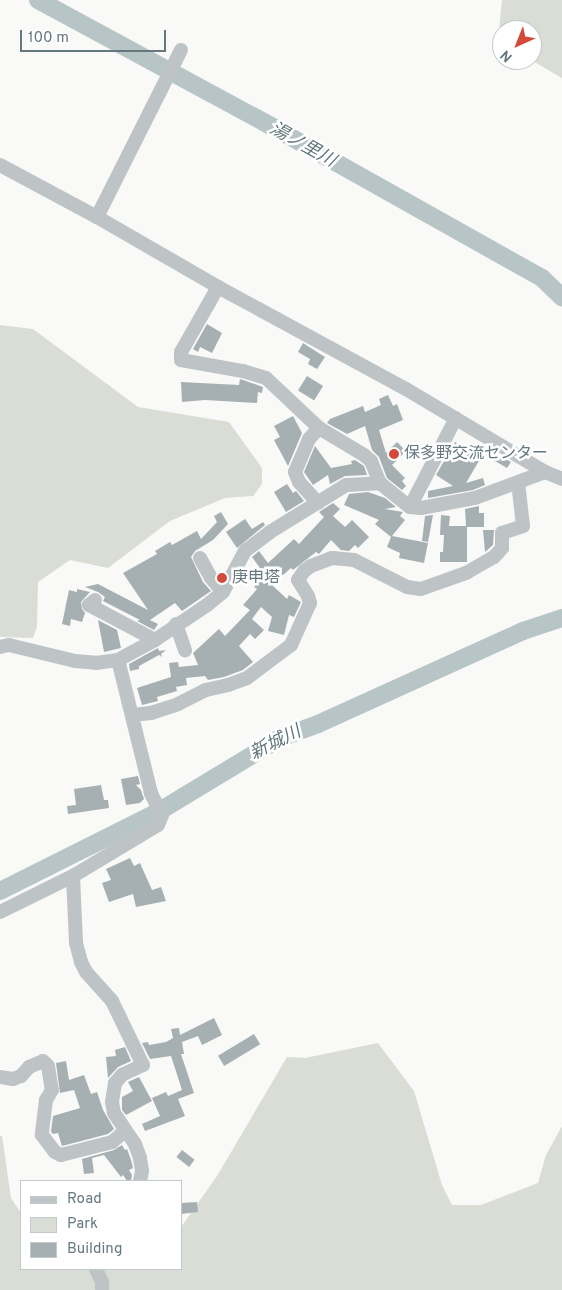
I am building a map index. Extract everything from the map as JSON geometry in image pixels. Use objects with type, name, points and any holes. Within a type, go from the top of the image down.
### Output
[{"type":"street","points":[[98,217],[181,50]]},
{"type":"street","points":[[0,165],[98,217],[218,288],[456,418],[545,472],[562,478]]},
{"type":"street","points":[[218,288],[182,352],[181,360],[243,371],[266,378],[319,428],[371,461],[380,484],[410,507],[436,507],[475,498],[545,472]]},
{"type":"street","points":[[410,507],[456,418]]},
{"type":"street","points":[[318,503],[299,482],[295,472],[309,439],[319,428]]},
{"type":"street","points":[[132,715],[160,710],[178,704],[206,690],[247,678],[291,645],[310,603],[298,580],[304,571],[312,566],[332,558],[354,560],[406,588],[421,589],[466,573],[494,557],[502,548],[502,533],[523,526],[518,482]]},
{"type":"street","points":[[0,647],[9,645],[89,662],[118,660],[155,640],[223,592],[245,551],[270,532],[346,486],[380,484]]},
{"type":"street","points":[[200,558],[210,578],[223,592]]},
{"type":"street","points":[[95,600],[89,605],[155,640]]},
{"type":"street","points":[[176,624],[186,650]]},
{"type":"street","points":[[0,912],[73,876],[158,825],[162,815],[151,793],[118,660]]},
{"type":"street","points":[[73,876],[76,943],[81,962],[86,972],[112,1001],[143,1065],[122,1075],[112,1090],[114,1113],[134,1144],[140,1158],[142,1171],[140,1180]]},
{"type":"street","points":[[0,1077],[13,1079],[21,1076],[29,1068],[43,1061],[48,1066],[52,1090],[44,1107],[42,1135],[61,1155],[112,1142],[125,1131]]},
{"type":"street","points":[[96,1270],[102,1282],[102,1290]]},
{"type":"green space","points":[[502,0],[562,0],[562,78],[542,66],[542,20],[500,20]]},
{"type":"green space","points":[[0,325],[33,329],[138,407],[229,422],[262,468],[262,484],[253,496],[225,498],[170,521],[108,568],[70,560],[38,582],[37,627],[33,638],[0,637]]},
{"type":"green space","points":[[378,1043],[414,1091],[442,1185],[452,1205],[481,1205],[538,1183],[546,1155],[562,1126],[562,1290],[0,1290],[0,1136],[2,1136],[11,1198],[20,1212],[20,1270],[182,1270],[182,1226],[217,1176],[287,1057],[305,1058]]},
{"type":"building","points":[[207,324],[222,333],[212,353],[200,347],[198,352],[193,349]]},
{"type":"building","points":[[303,343],[325,357],[317,369],[308,364],[310,359],[298,352]]},
{"type":"building","points":[[307,376],[323,386],[314,400],[298,390]]},
{"type":"building","points":[[240,379],[263,387],[262,393],[258,392],[257,403],[205,400],[182,402],[181,382],[239,385]]},
{"type":"building","points":[[388,395],[393,406],[397,404],[403,420],[379,430],[386,453],[397,442],[406,451],[392,465],[405,478],[402,481],[406,486],[402,490],[387,478],[379,457],[372,450],[365,426],[347,434],[327,423],[330,419],[363,406],[365,412],[381,405],[379,399]]},
{"type":"building","points":[[293,416],[302,433],[288,466],[274,440],[280,437],[274,426]]},
{"type":"building","points":[[455,442],[474,454],[480,443],[511,462],[507,468],[483,454],[466,483],[483,478],[485,485],[473,490],[428,498],[428,491],[453,486],[436,475]]},
{"type":"building","points":[[315,446],[331,468],[352,464],[351,461],[355,460],[364,466],[367,475],[345,476],[330,484],[328,475],[313,485],[304,472]]},
{"type":"building","points":[[287,484],[293,493],[296,491],[304,501],[286,512],[274,492]]},
{"type":"building","points":[[368,492],[385,498],[396,507],[385,509],[403,512],[400,516],[405,520],[392,536],[428,543],[424,563],[399,558],[400,553],[387,547],[391,537],[375,524],[379,520],[344,505],[349,494]]},
{"type":"building","points":[[333,503],[340,509],[333,516],[345,527],[352,520],[369,537],[358,548],[355,545],[349,551],[341,550],[331,540],[319,554],[316,552],[293,570],[291,568],[272,585],[287,599],[289,595],[301,602],[294,617],[289,615],[284,635],[268,631],[272,617],[261,607],[252,619],[264,630],[255,639],[250,634],[239,646],[253,662],[243,670],[224,677],[208,680],[205,676],[186,678],[187,685],[176,687],[177,691],[157,697],[158,701],[142,705],[137,688],[171,677],[169,663],[178,662],[179,667],[198,665],[193,653],[219,629],[225,636],[250,610],[243,605],[257,589],[254,587],[265,575],[252,557],[259,551],[268,563],[294,539],[299,544],[324,517],[319,512]]},
{"type":"building","points":[[479,506],[479,513],[484,513],[484,527],[467,527],[467,562],[440,562],[440,552],[443,552],[444,535],[440,535],[441,515],[450,516],[449,526],[466,526],[465,509]]},
{"type":"building","points":[[221,512],[228,524],[213,540],[195,551],[191,557],[203,582],[211,591],[182,611],[175,603],[150,620],[158,624],[154,630],[137,621],[140,620],[103,601],[105,597],[98,592],[85,587],[98,584],[148,610],[123,573],[157,554],[155,551],[170,542],[172,545],[197,531],[201,539],[217,522],[214,516]]},
{"type":"building","points":[[433,515],[428,542],[422,541],[425,516]]},
{"type":"building","points":[[245,519],[252,529],[263,522],[265,525],[237,548],[226,532]]},
{"type":"building","points":[[483,530],[494,530],[493,545],[485,552]]},
{"type":"building","points":[[77,589],[90,592],[81,602],[85,613],[82,622],[71,619],[70,626],[62,624],[69,590],[77,592]]},
{"type":"building","points":[[98,620],[117,630],[121,648],[104,652]]},
{"type":"building","points":[[158,648],[159,651],[166,650],[161,654],[162,657],[159,655],[139,666],[139,669],[130,671],[129,664]]},
{"type":"building","points":[[138,776],[140,784],[136,785],[141,790],[144,799],[140,803],[126,805],[121,779]]},
{"type":"building","points":[[101,785],[104,800],[108,800],[109,808],[68,814],[67,806],[76,805],[74,789]]},
{"type":"building","points":[[130,858],[134,866],[140,863],[152,890],[161,887],[166,901],[136,907],[133,894],[109,902],[102,883],[111,880],[106,869]]},
{"type":"building","points":[[214,1018],[222,1035],[202,1045],[198,1036],[182,1042],[184,1054],[181,1054],[194,1093],[178,1099],[185,1116],[145,1131],[142,1124],[160,1116],[152,1098],[166,1092],[168,1096],[182,1090],[171,1056],[150,1059],[142,1043],[148,1042],[149,1045],[166,1042],[173,1038],[171,1029],[179,1028],[180,1035]]},
{"type":"building","points":[[254,1034],[260,1044],[224,1066],[218,1056]]},
{"type":"building","points":[[125,1047],[131,1061],[118,1067],[108,1078],[106,1057],[116,1056],[115,1050]]},
{"type":"building","points":[[66,1061],[69,1080],[84,1075],[91,1094],[97,1092],[103,1110],[114,1129],[108,1134],[62,1146],[58,1133],[53,1134],[51,1132],[53,1116],[80,1108],[74,1090],[60,1093],[56,1063]]},
{"type":"building","points":[[139,1077],[152,1101],[126,1115],[122,1110],[122,1097],[133,1091],[128,1082]]},
{"type":"building","points":[[122,1145],[125,1150],[127,1149],[133,1168],[129,1170],[132,1175],[131,1180],[126,1180],[123,1175],[121,1177],[104,1155],[92,1158],[94,1173],[84,1174],[82,1159],[114,1150]]},
{"type":"building","points":[[182,1150],[195,1160],[189,1167],[176,1157]]},
{"type":"building","points":[[197,1202],[198,1212],[182,1214],[182,1203]]},
{"type":"waterway","name":"湯ノ里川","points":[[38,0],[271,126],[542,278],[562,297]]},
{"type":"waterway","name":"新城川","points":[[0,891],[158,812],[280,738],[318,724],[523,631],[562,618]]},
{"type":"place","name":"保多野交流センター","points":[[394,454]]},
{"type":"place","name":"庚申塔","points":[[222,578]]}]
